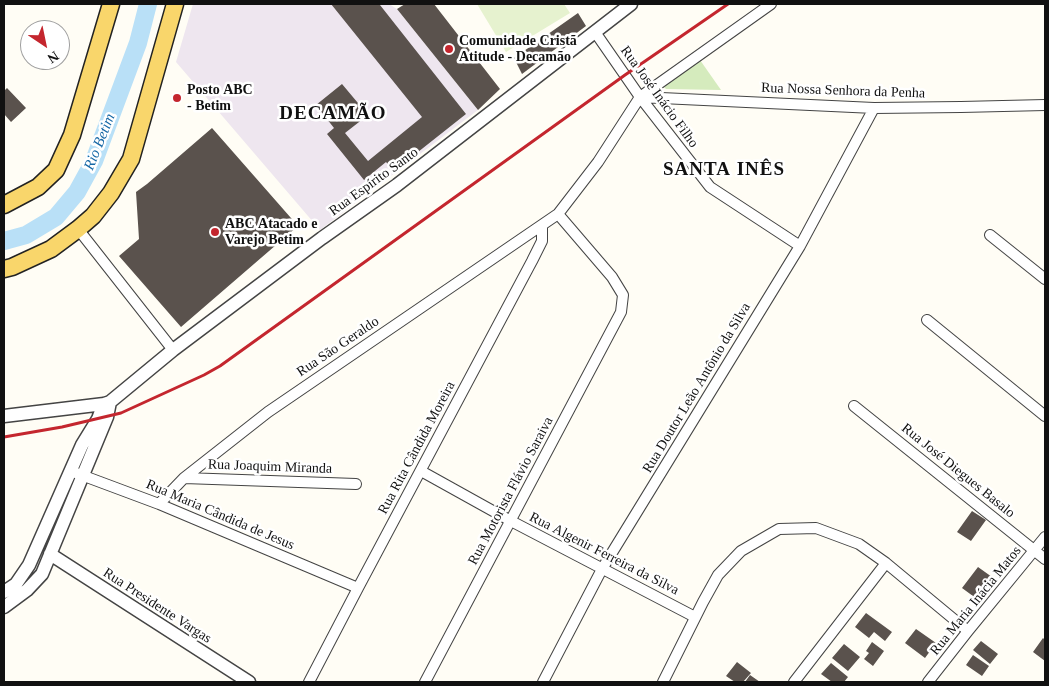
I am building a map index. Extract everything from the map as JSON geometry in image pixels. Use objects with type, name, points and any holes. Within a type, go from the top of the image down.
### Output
[{"type":"main road","points":[[4,204],[38,187],[56,170],[72,135],[111,4]]},
{"type":"main road","points":[[4,269],[51,249],[93,216],[111,193],[131,160],[176,4]]},
{"type":"street","name":"Rua Espírito Santo","points":[[107,403],[172,350],[396,185],[631,4]]},
{"type":"street","points":[[640,97],[771,4]]},
{"type":"street","name":"Rua José Inácio Filho","points":[[595,32],[640,97],[710,188],[800,246]]},
{"type":"street","name":"Rua Nossa Senhora da Penha","points":[[640,97],[874,108],[961,108],[1045,104]]},
{"type":"street","name":"Rua São Geraldo","points":[[159,504],[184,478],[268,412],[558,214],[598,162],[640,97]]},
{"type":"street","name":"Rua Doutor Leão Antônio da Silva","points":[[543,682],[602,569],[800,246],[874,108]]},
{"type":"street","name":"Rua Motorista Flávio Saraiva","points":[[426,682],[621,312],[623,295],[612,277],[558,214]]},
{"type":"street","name":"Rua Rita Cândida Moreira","points":[[309,682],[532,261],[542,241],[542,225]]},
{"type":"street","points":[[78,229],[172,350]]},
{"type":"street","points":[[990,235],[1045,279]]},
{"type":"street","points":[[927,320],[1045,416]]},
{"type":"street","points":[[4,416],[107,403]]},
{"type":"street","points":[[4,592],[16,584],[29,565],[82,445],[107,403]]},
{"type":"street","points":[[4,607],[28,590],[42,574],[107,417],[107,403]]},
{"type":"street","name":"Rua José Diegues Basalo","points":[[854,406],[1045,559]]},
{"type":"street","name":"Rua Algenir Ferreira da Silva","points":[[421,471],[511,521],[695,617]]},
{"type":"street","name":"Rua Maria Cândida de Jesus","points":[[71,472],[84,475],[159,504],[358,588]]},
{"type":"street","name":"Rua Joaquim Miranda","points":[[184,478],[356,484]]},
{"type":"street","points":[[663,682],[718,575],[741,552],[779,529],[816,528],[859,544],[886,563],[968,631]]},
{"type":"street","name":"Rua Maria Inácia Matos","points":[[928,682],[1045,536]]},
{"type":"street","name":"Rua Presidente Vargas","points":[[50,554],[248,682]]},
{"type":"street","points":[[794,682],[886,563]]},
{"type":"shaded area","points":[[193,4],[389,4],[397,9],[478,110],[320,230],[176,62]]},
{"type":"green space","points":[[477,4],[564,4],[570,13],[506,52]]},
{"type":"green space","points":[[700,60],[721,90],[666,89],[663,86]]},
{"type":"building","points":[[331,4],[381,4],[466,114],[394,171],[386,162],[364,180],[327,134],[334,128],[316,105],[342,84],[368,115],[345,133],[368,161],[422,117]]},
{"type":"building","name":"Comunidade Cristã Atitude - Decamão","points":[[405,4],[434,4],[500,89],[478,110],[397,9]]},
{"type":"building","points":[[578,13],[586,26],[522,74],[514,58]]},
{"type":"building","points":[[7,88],[26,108],[11,122],[4,114],[4,91]]},
{"type":"building","name":"ABC Atacado e Varejo Betim","points":[[212,128],[298,226],[181,327],[119,256],[139,239],[136,192]]},
{"type":"building","points":[[972,511],[986,520],[971,541],[957,532]]},
{"type":"building","points":[[978,567],[992,577],[977,599],[962,588]]},
{"type":"building","points":[[866,613],[892,632],[885,641],[874,632],[869,638],[855,627]]},
{"type":"building","points":[[916,629],[936,643],[925,658],[905,643]]},
{"type":"building","points":[[1043,638],[1045,640],[1045,661],[1033,652]]},
{"type":"building","points":[[981,641],[998,654],[990,664],[973,650]]},
{"type":"building","points":[[872,642],[884,651],[873,666],[864,659],[869,653],[866,651]]},
{"type":"building","points":[[844,644],[860,657],[848,671],[832,658]]},
{"type":"building","points":[[973,655],[989,666],[982,676],[966,665]]},
{"type":"building","points":[[737,662],[751,673],[743,682],[735,682],[726,676]]},
{"type":"building","points":[[831,663],[848,677],[844,682],[832,682],[821,674]]},
{"type":"building","points":[[750,675],[760,682],[745,682]]},
{"type":"waterway","name":"Rio Betim","points":[[4,241],[26,235],[56,217],[77,192],[94,161],[138,43],[148,4]]},
{"type":"railway","points":[[4,437],[62,427],[121,413],[220,366],[625,75],[728,4]]},
{"type":"place","name":"Comunidade Cristã Atitude - Decamão","points":[[449,49]]},
{"type":"place","name":"Posto ABC - Betim","points":[[177,98]]},
{"type":"place","name":"ABC Atacado e Varejo Betim","points":[[215,232]]},
{"type":"district","name":"DECAMÃO","points":[[333,114]]},
{"type":"district","name":"SANTA INÊS","points":[[724,170]]}]
